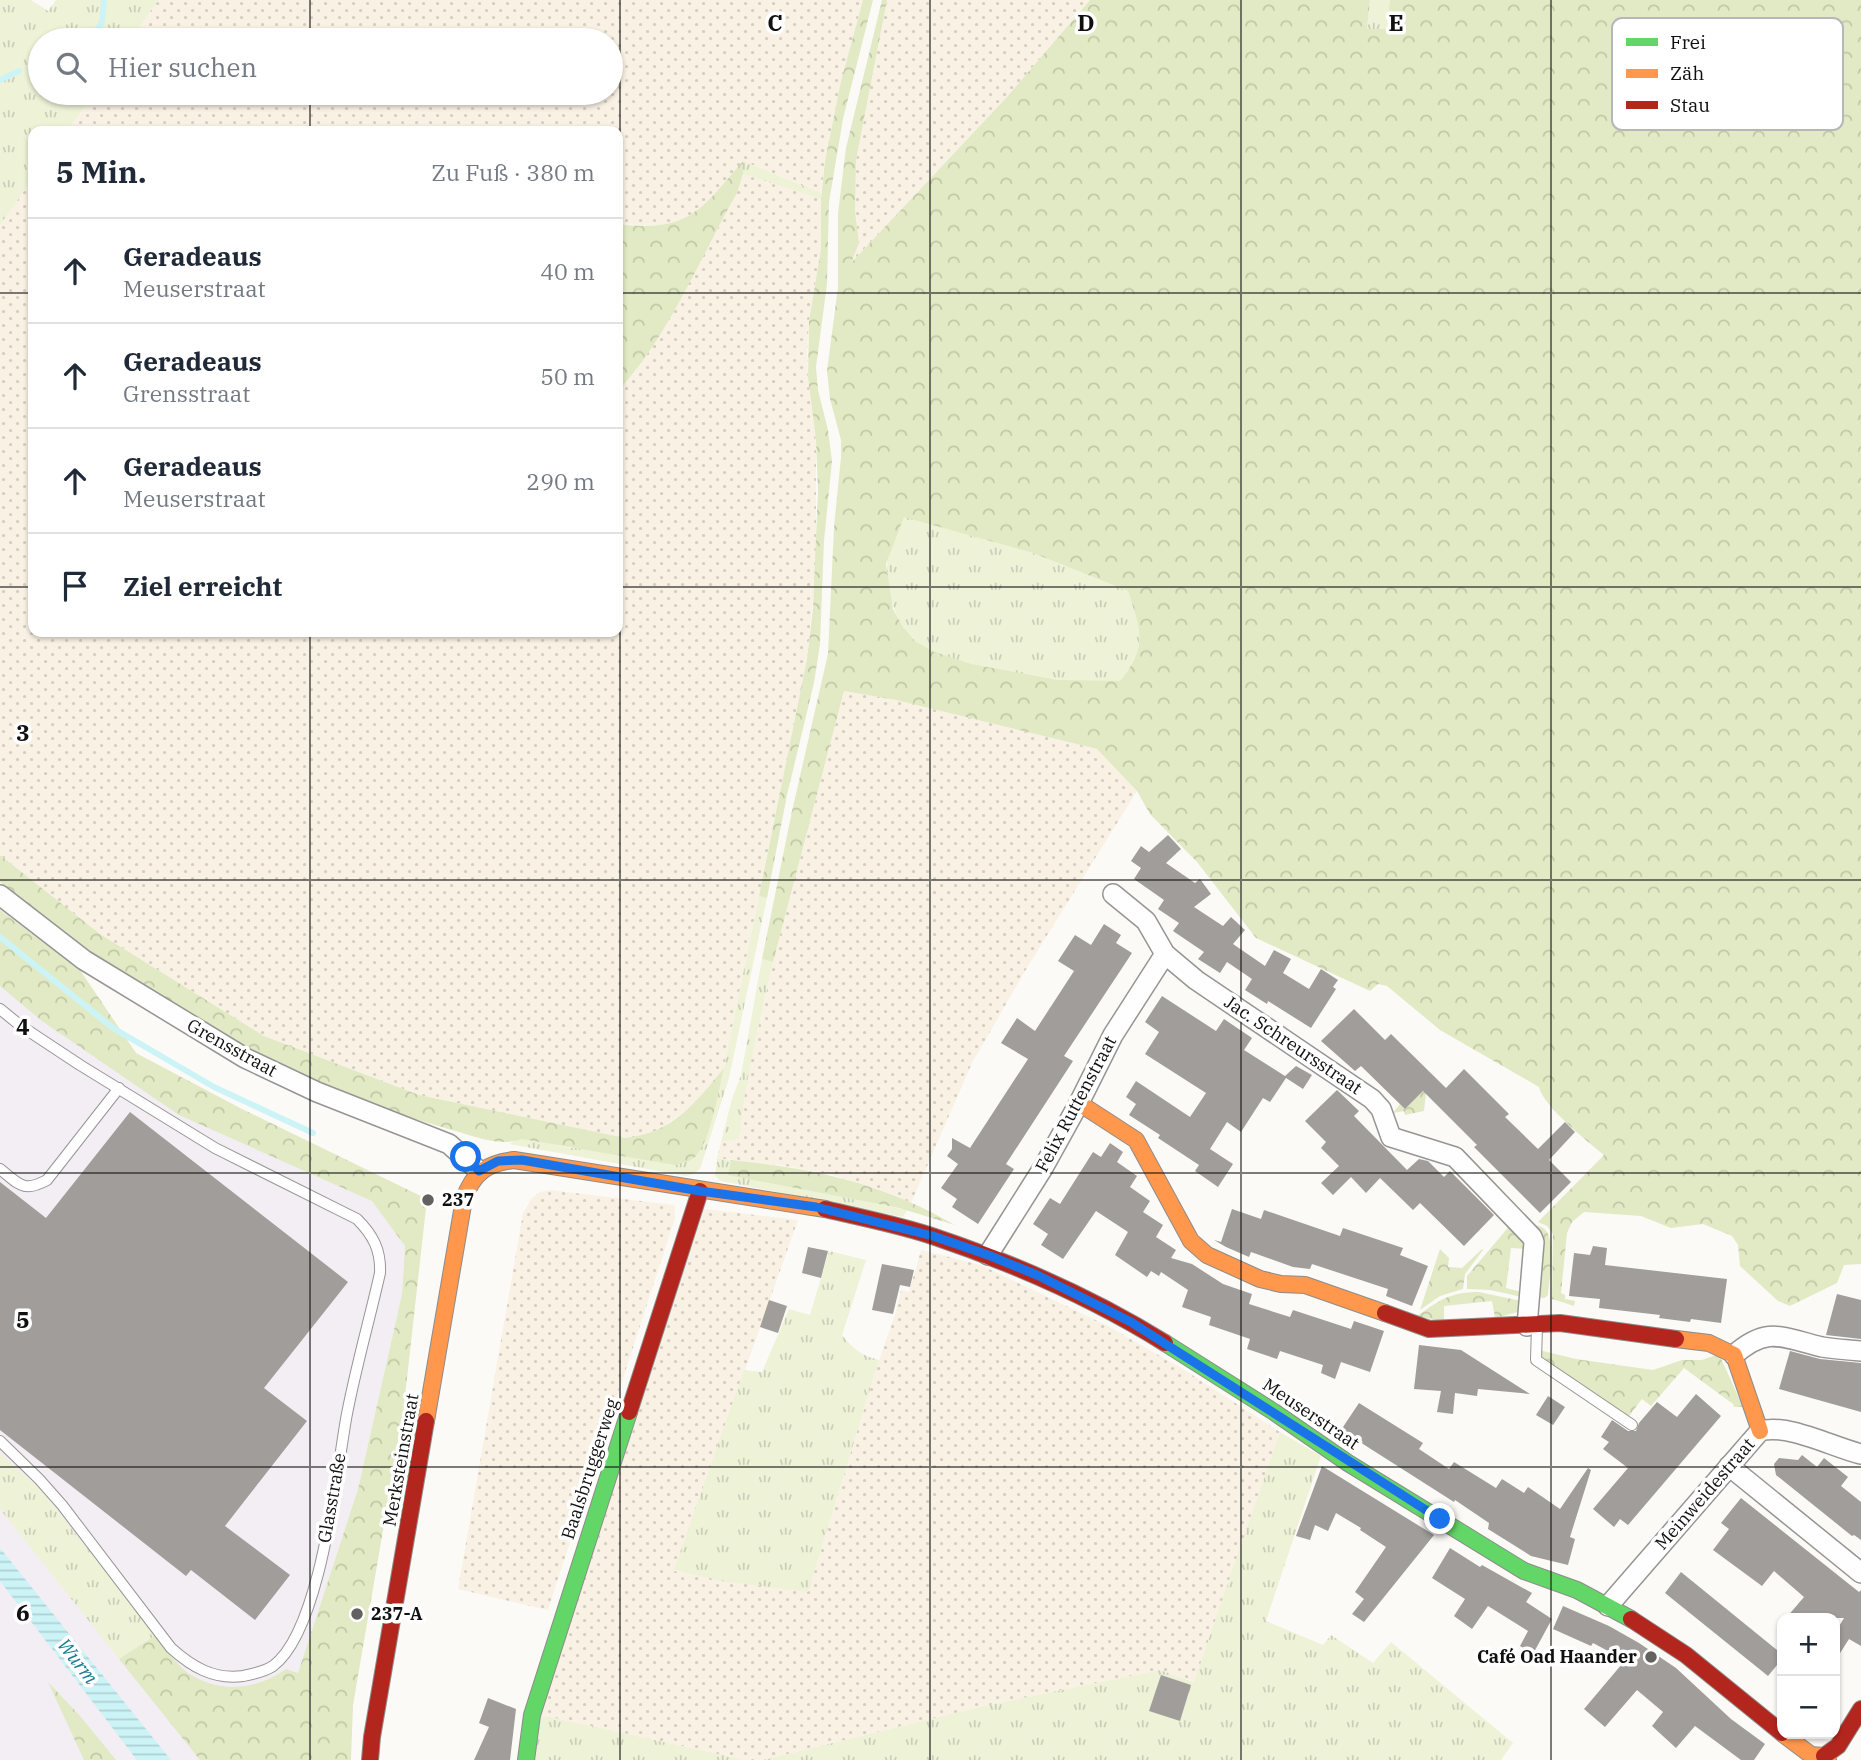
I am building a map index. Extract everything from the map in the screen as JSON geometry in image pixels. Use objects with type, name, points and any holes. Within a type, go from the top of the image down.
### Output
[{"type":"street","name":"Jac. Schreursstraat","points":[[1113,894],[1146,921],[1165,954],[1196,980],[1373,1099],[1381,1109],[1391,1137],[1455,1157],[1482,1184],[1534,1242],[1532,1325]]},
{"type":"street","name":"Grensstraat","points":[[0,895],[84,960],[245,1058],[317,1092],[449,1144],[479,1171]]},
{"type":"street","name":"Felix Ruttenstraat","points":[[988,1255],[1043,1168],[1113,1035],[1165,954]]},
{"type":"street","points":[[1079,1103],[1136,1140],[1195,1248],[1206,1256],[1241,1272],[1282,1284],[1295,1283],[1429,1329],[1560,1323],[1709,1343],[1734,1355],[1760,1431]]},
{"type":"street","points":[[479,1171],[498,1161],[514,1160],[700,1191]]},
{"type":"street","name":"Merksteinstraat","points":[[370,1760],[464,1199],[470,1181],[479,1171]]},
{"type":"street","name":"Meuserstraat","points":[[700,1191],[816,1207],[933,1236],[1037,1275],[1131,1322],[1349,1463],[1524,1571],[1559,1582],[1608,1606],[1686,1655],[1777,1728]]},
{"type":"street","name":"Baalsbruggerweg","points":[[526,1760],[532,1715],[700,1191]]},
{"type":"street","points":[[1734,1355],[1749,1343],[1765,1336],[1778,1335],[1824,1347],[1861,1351]]},
{"type":"street","name":"Meinweidestraat","points":[[1608,1606],[1760,1431],[1772,1427],[1783,1429],[1861,1454]]},
{"type":"street","points":[[1728,1466],[1861,1573]]},
{"type":"street","points":[[1826,1758],[1838,1746],[1861,1709]]},
{"type":"street","name":"Meuserstraat","points":[[1791,1739],[1811,1755],[1826,1758]]},
{"type":"lane","name":"Glasstraße","points":[[0,1009],[31,1032],[215,1148],[357,1219],[367,1229],[381,1260],[351,1394],[315,1590],[301,1626],[286,1653],[272,1667],[256,1674],[234,1677],[215,1676],[188,1663],[171,1648],[62,1505],[0,1441]]},
{"type":"lane","points":[[0,1169],[22,1186],[33,1188],[47,1180],[118,1088]]},
{"type":"lane","points":[[1532,1325],[1536,1360],[1632,1424]]},
{"type":"shaded area","points":[[158,0],[863,0],[841,81],[821,193],[743,161],[708,203],[691,217],[675,223],[653,226],[623,224],[623,126],[71,126],[86,105],[623,105],[623,28],[139,28]]},
{"type":"shaded area","points":[[887,0],[1090,0],[1006,98],[849,265],[859,243],[855,211],[856,160]]},
{"type":"shaded area","points":[[743,174],[821,199],[821,249],[809,321],[807,352],[816,441],[816,570],[807,659],[724,1068],[690,1108],[658,1130],[643,1136],[625,1138],[419,1095],[264,1036],[100,934],[0,855],[0,225],[28,185],[28,637],[623,637],[623,385],[635,372],[669,318],[737,193]]},
{"type":"shaded area","points":[[844,691],[896,700],[1097,749],[1137,791],[1028,966],[972,1063],[911,1203],[890,1193],[830,1174],[717,1158],[721,1142],[739,1139],[742,1105],[773,962]]},
{"type":"shaded area","points":[[0,955],[136,1078],[368,1192],[405,1246],[402,1294],[358,1489],[298,1673],[312,1760],[0,1760]]},
{"type":"shaded area","points":[[550,1190],[674,1205],[675,1218],[548,1610],[458,1589],[523,1213],[532,1198],[540,1192]]},
{"type":"shaded area","points":[[704,1209],[798,1220],[674,1571],[808,1592],[901,1290],[909,1292],[921,1250],[981,1265],[1110,1327],[1186,1371],[1280,1432],[1195,1682],[1160,1670],[980,1707],[763,1760],[745,1760],[541,1715]]},
{"type":"green space","points":[[0,0],[31,0],[48,11],[56,0],[103,0],[99,28],[28,28],[28,105],[86,105],[71,126],[28,126],[28,185],[0,225],[0,81],[15,75],[13,72],[0,77]]},
{"type":"green space","points":[[105,0],[158,0],[139,28],[100,28],[103,23]]},
{"type":"green space","points":[[863,0],[873,0],[843,119],[829,202],[827,284],[816,367],[832,461],[824,541],[820,644],[767,898],[759,896],[807,659],[813,608],[818,490],[816,440],[808,378],[809,321],[821,249],[821,199],[825,161],[841,81]]},
{"type":"green space","points":[[882,0],[887,0],[856,160],[855,211],[859,243],[851,263],[1006,98],[1090,0],[1370,0],[1367,29],[1387,29],[1390,0],[1861,0],[1861,1264],[1844,1265],[1837,1283],[1790,1306],[1778,1301],[1740,1266],[1738,1245],[1732,1236],[1703,1224],[1671,1228],[1641,1216],[1584,1212],[1572,1222],[1567,1233],[1561,1293],[1565,1295],[1565,1299],[1575,1301],[1574,1306],[1552,1299],[1553,1234],[1547,1226],[1538,1222],[1604,1155],[1557,1113],[1539,1087],[1440,1030],[1387,986],[1378,984],[1370,991],[1256,938],[1197,862],[1150,814],[1137,791],[1097,749],[896,700],[844,691],[773,962],[762,959],[828,654],[834,527],[841,457],[841,440],[830,399],[827,371],[838,287],[838,213],[846,148]],"holes":[[[904,517],[1033,553],[1128,591],[1139,628],[1139,638],[1135,658],[1120,681],[1057,680],[971,664],[932,651],[915,641],[893,609],[886,564]]]},
{"type":"green space","points":[[1370,0],[1390,0],[1387,29],[1367,29]]},
{"type":"green space","points":[[743,161],[821,193],[821,199],[743,174]]},
{"type":"green space","points":[[743,161],[743,174],[737,193],[682,296],[652,347],[623,385],[623,224],[662,225],[678,221],[704,205]]},
{"type":"green space","points":[[904,516],[1033,553],[1128,591],[1139,628],[1139,638],[1135,657],[1120,681],[1064,681],[1003,672],[960,662],[925,648],[914,640],[897,616],[887,577],[889,555]]},
{"type":"green space","points":[[0,855],[100,934],[264,1036],[419,1095],[625,1138],[657,1130],[670,1123],[693,1104],[724,1068],[713,1115],[701,1150],[695,1157],[675,1165],[522,1139],[493,1141],[384,1108],[324,1085],[210,1028],[102,959],[0,882]]},
{"type":"green space","points":[[759,896],[767,898],[729,1078],[700,1169],[686,1176],[509,1144],[522,1138],[571,1148],[699,1152],[707,1134],[724,1068]]},
{"type":"green space","points":[[0,910],[80,970],[136,1053],[240,1108],[427,1199],[403,1414],[353,1705],[351,1760],[200,1760],[119,1659],[156,1635],[183,1669],[200,1680],[213,1684],[238,1687],[263,1681],[286,1669],[298,1673],[358,1489],[402,1294],[405,1246],[372,1201],[179,1115],[42,1021],[0,986]]},
{"type":"green space","points":[[762,959],[773,962],[749,1072],[739,1139],[721,1142],[741,1075]]},
{"type":"green space","points":[[1423,1091],[1426,1093],[1424,1111],[1405,1115],[1404,1111],[1393,1113],[1400,1104],[1405,1109]]},
{"type":"green space","points":[[717,1158],[731,1160],[729,1174],[907,1210],[903,1217],[721,1181],[715,1176]]},
{"type":"green space","points":[[731,1160],[818,1173],[874,1188],[928,1210],[955,1225],[899,1208],[728,1175]]},
{"type":"green space","points":[[1512,1223],[1527,1238],[1527,1249],[1511,1248],[1506,1288],[1522,1292],[1522,1297],[1490,1290],[1467,1289],[1467,1276]]},
{"type":"green space","points":[[1527,1223],[1543,1228],[1549,1238],[1550,1272],[1548,1295],[1544,1298],[1535,1297]]},
{"type":"green space","points":[[1440,1249],[1449,1258],[1448,1267],[1462,1268],[1483,1250],[1465,1274],[1463,1289],[1440,1296],[1420,1310]]},
{"type":"green space","points":[[829,1251],[866,1260],[842,1335],[858,1351],[879,1360],[808,1592],[722,1581],[674,1570],[744,1370],[762,1372],[789,1309],[810,1315]]},
{"type":"green space","points":[[1479,1292],[1521,1301],[1518,1312],[1495,1318],[1492,1301],[1444,1306],[1444,1322],[1417,1316],[1446,1298]]},
{"type":"green space","points":[[1539,1350],[1576,1359],[1653,1370],[1682,1360],[1702,1360],[1719,1354],[1743,1407],[1734,1407],[1684,1368],[1651,1406],[1642,1399],[1629,1416],[1541,1358]]},
{"type":"green space","points":[[1280,1432],[1321,1456],[1266,1621],[1323,1645],[1331,1635],[1373,1663],[1391,1642],[1513,1743],[1501,1760],[763,1760],[980,1707],[1160,1670],[1194,1682]]},
{"type":"green space","points":[[0,1453],[40,1489],[156,1635],[119,1659],[0,1509]]},
{"type":"green space","points":[[48,1682],[81,1717],[116,1760],[84,1760]]},
{"type":"green space","points":[[541,1715],[745,1760],[534,1760]]},
{"type":"water","name":"Wurm","points":[[0,1548],[171,1760],[137,1760],[0,1581]]},
{"type":"building","points":[[1168,835],[1181,849],[1166,863],[1195,883],[1200,879],[1211,894],[1194,907],[1223,926],[1231,917],[1245,930],[1233,944],[1265,966],[1274,950],[1291,959],[1283,973],[1309,989],[1321,969],[1338,980],[1333,987],[1336,989],[1311,1028],[1245,990],[1252,979],[1227,962],[1220,973],[1198,959],[1204,952],[1173,931],[1179,923],[1158,909],[1164,900],[1134,879],[1141,868],[1131,861],[1141,846],[1149,852]]},
{"type":"building","points":[[1104,924],[1121,935],[1116,943],[1132,953],[1064,1056],[1073,1061],[1006,1164],[1014,1169],[978,1224],[952,1207],[957,1199],[941,1188],[958,1164],[947,1156],[952,1149],[952,1138],[970,1148],[1028,1059],[1001,1043],[1017,1018],[1035,1031],[1074,971],[1058,961],[1075,935],[1091,945]]},
{"type":"building","points":[[1162,996],[1216,1031],[1224,1019],[1252,1038],[1244,1050],[1285,1076],[1296,1066],[1312,1075],[1303,1089],[1286,1078],[1270,1102],[1263,1098],[1241,1132],[1227,1122],[1210,1149],[1233,1164],[1218,1187],[1195,1171],[1199,1165],[1129,1115],[1136,1104],[1126,1097],[1136,1081],[1190,1117],[1206,1093],[1145,1054],[1159,1032],[1145,1022]]},
{"type":"building","points":[[1354,1009],[1385,1040],[1391,1034],[1446,1088],[1464,1069],[1509,1114],[1505,1117],[1538,1149],[1565,1122],[1575,1132],[1549,1160],[1571,1182],[1540,1213],[1423,1091],[1405,1109],[1361,1066],[1355,1071],[1321,1041]]},
{"type":"building","points":[[1337,1090],[1359,1111],[1354,1116],[1407,1170],[1419,1159],[1428,1161],[1444,1177],[1450,1171],[1494,1215],[1464,1246],[1420,1203],[1413,1210],[1380,1178],[1366,1193],[1351,1177],[1333,1195],[1321,1183],[1339,1166],[1321,1148],[1326,1142],[1305,1121]]},
{"type":"building","points":[[130,1112],[348,1282],[264,1388],[307,1421],[225,1526],[290,1575],[255,1620],[191,1570],[186,1576],[0,1430],[0,1182],[46,1218]]},
{"type":"building","points":[[1110,1143],[1123,1152],[1117,1162],[1137,1176],[1130,1187],[1150,1201],[1143,1212],[1163,1225],[1156,1237],[1176,1250],[1171,1258],[1192,1264],[1223,1284],[1252,1294],[1249,1304],[1290,1317],[1293,1310],[1351,1329],[1354,1321],[1384,1331],[1370,1372],[1341,1362],[1335,1379],[1321,1373],[1323,1365],[1280,1351],[1277,1359],[1247,1349],[1250,1339],[1209,1325],[1211,1317],[1182,1307],[1188,1290],[1161,1272],[1159,1276],[1151,1271],[1147,1277],[1115,1255],[1128,1232],[1096,1211],[1063,1259],[1041,1245],[1048,1234],[1033,1224],[1050,1198],[1060,1204],[1093,1152],[1101,1157]]},
{"type":"building","points":[[1232,1209],[1261,1219],[1264,1210],[1340,1236],[1343,1228],[1403,1248],[1400,1255],[1428,1266],[1412,1306],[1386,1296],[1388,1289],[1312,1264],[1310,1269],[1293,1267],[1251,1252],[1249,1257],[1226,1247],[1214,1240],[1221,1242]]},
{"type":"building","points":[[1593,1246],[1607,1248],[1605,1265],[1727,1279],[1721,1323],[1691,1319],[1690,1322],[1659,1318],[1660,1315],[1599,1308],[1600,1299],[1569,1296],[1574,1253],[1590,1255]]},
{"type":"building","points":[[808,1247],[828,1251],[821,1278],[802,1273]]},
{"type":"building","points":[[882,1264],[914,1270],[910,1287],[900,1285],[893,1314],[872,1310]]},
{"type":"building","points":[[1837,1294],[1861,1300],[1861,1339],[1826,1335]]},
{"type":"building","points":[[769,1300],[787,1306],[778,1333],[760,1327]]},
{"type":"building","points":[[1419,1345],[1461,1350],[1530,1394],[1478,1389],[1477,1396],[1455,1393],[1453,1414],[1437,1412],[1441,1391],[1414,1389]]},
{"type":"building","points":[[1790,1351],[1820,1359],[1861,1363],[1861,1412],[1779,1389]]},
{"type":"building","points":[[1696,1394],[1721,1416],[1628,1525],[1620,1519],[1614,1527],[1593,1509],[1628,1468],[1603,1449],[1609,1442],[1601,1437],[1612,1420],[1628,1431],[1636,1431],[1639,1423],[1657,1402],[1677,1417]]},
{"type":"building","points":[[1548,1396],[1565,1407],[1553,1425],[1536,1415]]},
{"type":"building","points":[[1359,1403],[1423,1443],[1419,1449],[1449,1469],[1454,1462],[1496,1488],[1502,1479],[1524,1493],[1528,1487],[1560,1509],[1588,1468],[1591,1470],[1570,1537],[1575,1539],[1568,1565],[1531,1556],[1488,1529],[1489,1523],[1455,1500],[1454,1502],[1341,1430]]},
{"type":"building","points":[[1802,1455],[1817,1467],[1824,1458],[1848,1477],[1841,1486],[1861,1502],[1861,1540],[1852,1536],[1776,1475],[1774,1464],[1779,1458],[1798,1460]]},
{"type":"building","points":[[1322,1466],[1434,1535],[1364,1622],[1352,1614],[1364,1599],[1355,1592],[1386,1547],[1336,1513],[1328,1531],[1315,1525],[1310,1540],[1296,1536]]},
{"type":"building","points":[[1741,1498],[1859,1592],[1861,1590],[1861,1646],[1849,1639],[1840,1653],[1840,1625],[1844,1618],[1840,1618],[1840,1613],[1790,1613],[1804,1597],[1774,1571],[1762,1586],[1713,1550],[1729,1529],[1721,1523]]},
{"type":"building","points":[[1450,1548],[1480,1567],[1482,1565],[1532,1593],[1526,1602],[1552,1619],[1533,1654],[1520,1646],[1528,1631],[1488,1606],[1472,1629],[1454,1616],[1465,1599],[1432,1578]]},
{"type":"building","points":[[1681,1572],[1777,1650],[1777,1665],[1768,1676],[1665,1593]]},
{"type":"building","points":[[1563,1606],[1609,1626],[1676,1668],[1731,1719],[1765,1744],[1754,1760],[1741,1760],[1695,1726],[1676,1748],[1652,1726],[1663,1712],[1637,1690],[1605,1727],[1584,1709],[1622,1664],[1619,1663],[1623,1659],[1593,1643],[1591,1646],[1553,1629]]},
{"type":"building","points":[[1161,1675],[1191,1685],[1180,1721],[1149,1711]]},
{"type":"building","points":[[488,1698],[516,1709],[510,1760],[474,1760],[489,1727],[479,1723]]},
{"type":"waterway","points":[[98,28],[102,22],[104,0]]},
{"type":"waterway","points":[[0,80],[19,71]]},
{"type":"waterway","points":[[0,937],[113,1028],[214,1087],[313,1133]]},
{"type":"traffic: fast","points":[[1165,1343],[1348,1463],[1524,1571],[1577,1590],[1631,1619]]},
{"type":"traffic: fast","points":[[526,1760],[532,1715],[629,1412]]},
{"type":"traffic: slow","points":[[1079,1103],[1136,1140],[1191,1241],[1207,1255],[1260,1279],[1281,1284],[1305,1285],[1385,1313]]},
{"type":"traffic: slow","points":[[426,1421],[464,1199],[472,1182],[489,1167],[514,1160],[825,1209]]},
{"type":"traffic: slow","points":[[1676,1339],[1709,1343],[1734,1355],[1760,1431]]},
{"type":"traffic: slow","points":[[1790,1739],[1811,1755],[1824,1756],[1828,1760]]},
{"type":"traffic: jam","points":[[629,1412],[700,1191]]},
{"type":"traffic: jam","points":[[825,1209],[895,1225],[965,1247],[1053,1283],[1165,1343]]},
{"type":"traffic: jam","points":[[1385,1313],[1429,1329],[1560,1323],[1676,1339]]},
{"type":"traffic: jam","points":[[370,1760],[426,1421]]},
{"type":"traffic: jam","points":[[1631,1619],[1686,1655],[1777,1729]]},
{"type":"traffic: jam","points":[[1824,1756],[1838,1746],[1861,1709]]},
{"type":"place","name":"237","points":[[428,1200]]},
{"type":"place","name":"237-A","points":[[357,1614]]},
{"type":"place","name":"Café Oad Haander","points":[[1651,1657]]},
{"type":"route","points":[[466,1157],[479,1171],[498,1161],[522,1160],[629,1180],[816,1207],[933,1236],[988,1255],[1037,1275],[1131,1322],[1440,1519]]}]
